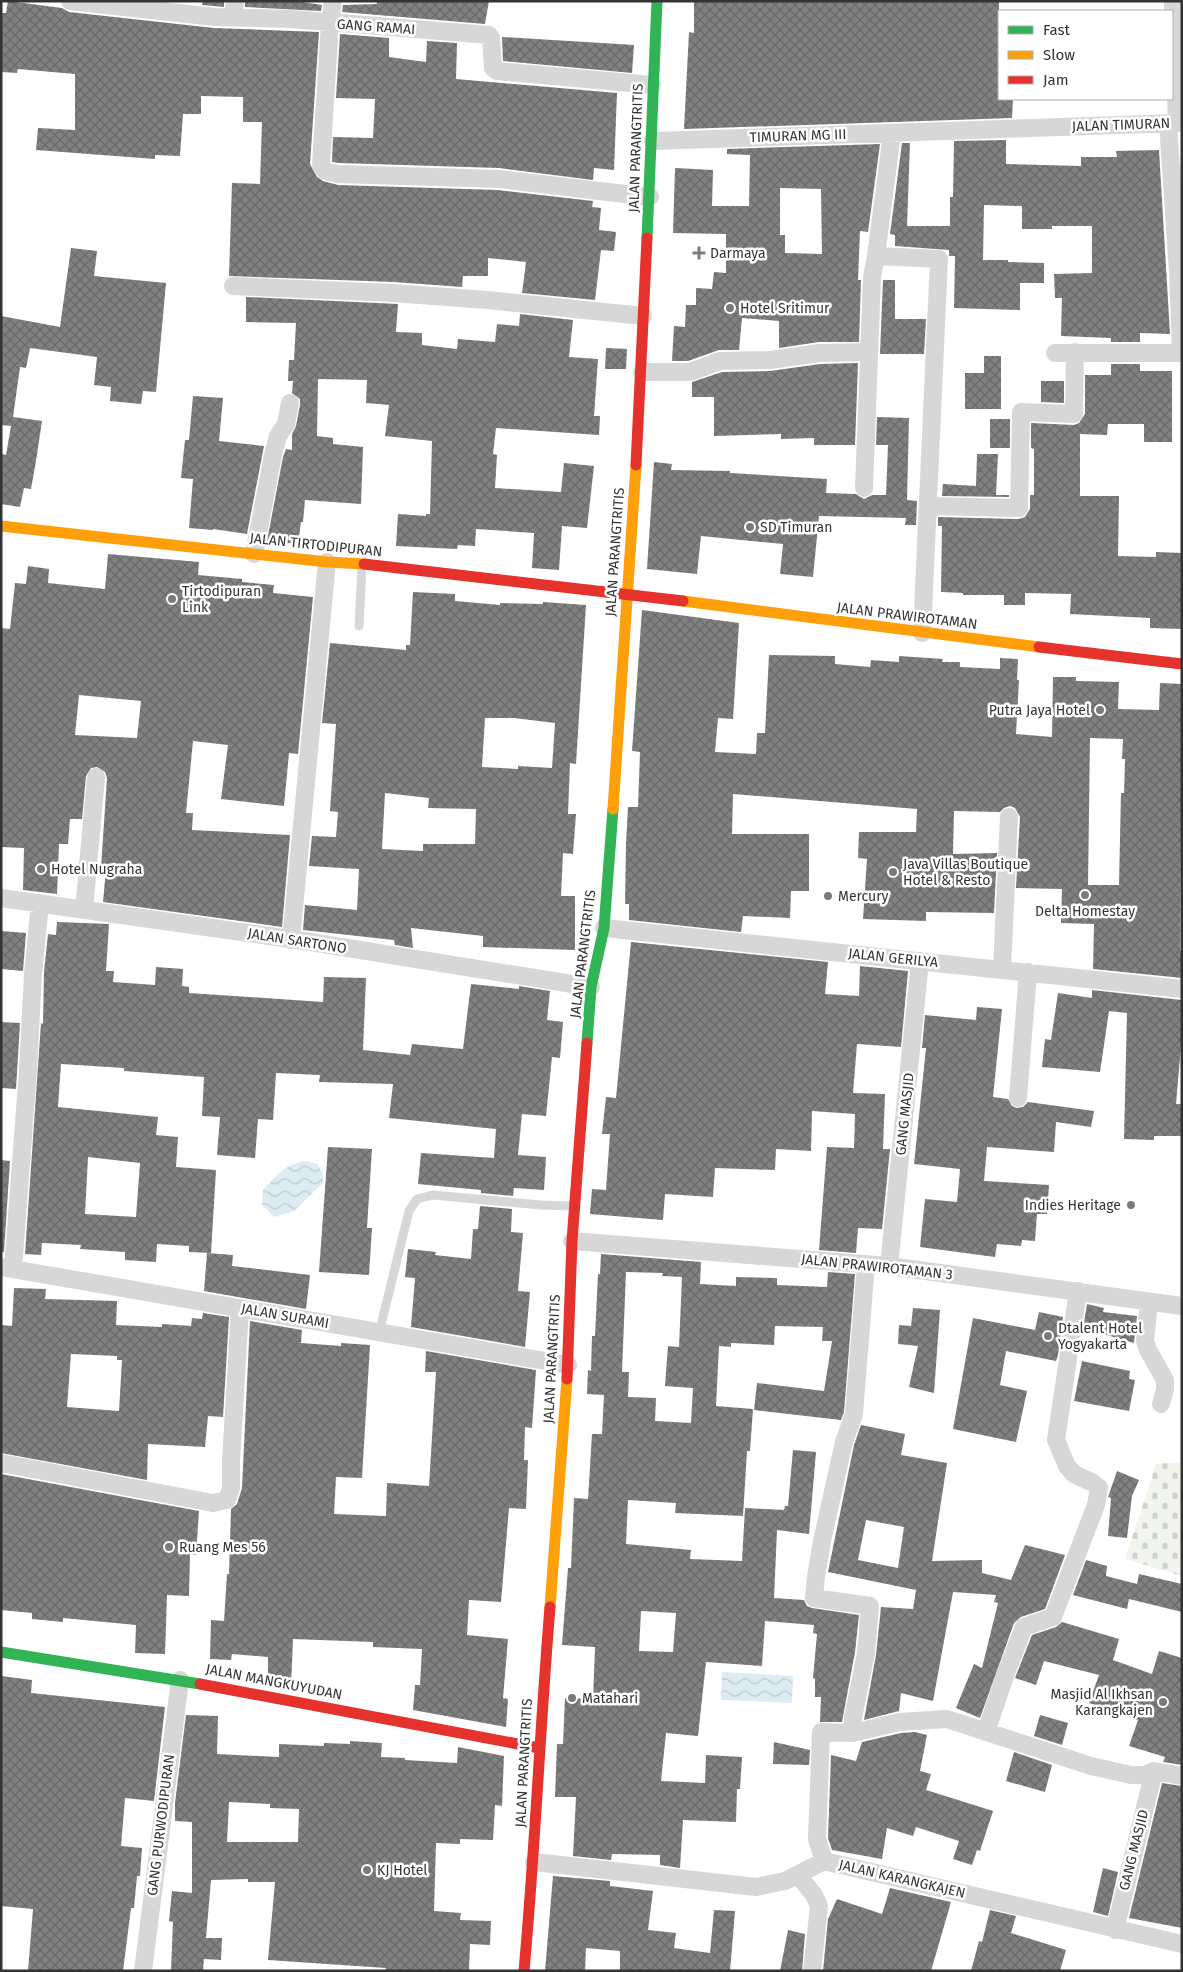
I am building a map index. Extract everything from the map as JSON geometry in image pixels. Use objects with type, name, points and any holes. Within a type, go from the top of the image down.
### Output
[{"type":"main road","name":"JALAN PARANGTRITIS","points":[[524,1971],[534,1862],[539,1748],[568,1365],[572,1241],[591,987],[604,928],[628,594],[642,372],[643,316],[653,141],[652,85],[657,1]]},
{"type":"main road","name":"JALAN TIRTODIPURAN","points":[[1,526],[628,594]]},
{"type":"main road","name":"JALAN PRAWIROTAMAN","points":[[628,594],[922,633],[1182,664]]},
{"type":"main road","name":"JALAN MANGKUYUDAN","points":[[1,1652],[180,1680],[539,1748]]},
{"type":"street","name":"GANG RAMAI","points":[[70,1],[234,9],[330,23],[489,35],[491,38],[493,68],[497,71],[652,85]]},
{"type":"street","points":[[333,1],[330,23],[322,165],[325,171],[338,174],[499,179],[650,196]]},
{"type":"street","name":"JALAN TIMURAN","points":[[943,132],[1177,123],[1173,1]]},
{"type":"street","points":[[1055,353],[1181,353],[1180,271],[1168,124]]},
{"type":"street","name":"TIMURAN MG III","points":[[653,141],[943,132]]},
{"type":"street","points":[[864,488],[872,278],[892,134]]},
{"type":"street","points":[[876,256],[939,259],[922,633]]},
{"type":"street","points":[[233,286],[459,298],[643,316]]},
{"type":"street","points":[[642,372],[690,372],[720,361],[770,360],[819,354],[869,352]]},
{"type":"street","points":[[928,506],[1019,508],[1021,412],[1074,414],[1075,352]]},
{"type":"street","points":[[254,554],[273,455],[278,436],[286,424],[290,403]]},
{"type":"street","points":[[291,940],[327,562]]},
{"type":"street","points":[[84,910],[96,777]]},
{"type":"street","points":[[1002,970],[1009,817]]},
{"type":"street","name":"JALAN SARTONO","points":[[1,898],[291,940],[591,987]]},
{"type":"street","points":[[7,1268],[28,1070],[32,974],[40,903]]},
{"type":"street","name":"JALAN GERILYA","points":[[604,928],[1182,989]]},
{"type":"street","name":"GANG MASJID","points":[[889,1266],[920,961]]},
{"type":"street","points":[[1018,1098],[1028,972]]},
{"type":"street","name":"JALAN PRAWIROTAMAN 3","points":[[572,1241],[889,1266],[1182,1306]]},
{"type":"street","points":[[853,1733],[853,1718],[866,1653],[870,1606],[814,1598],[824,1532],[844,1442],[854,1414],[866,1264]]},
{"type":"street","name":"JALAN SURAMI","points":[[7,1268],[568,1365]]},
{"type":"street","points":[[986,1732],[1024,1627],[1053,1617],[1096,1505],[1099,1488],[1074,1474],[1067,1466],[1056,1440],[1078,1291]]},
{"type":"street","points":[[1149,1302],[1145,1341],[1165,1380],[1165,1389],[1160,1404]]},
{"type":"street","points":[[1,1463],[213,1502],[227,1500],[231,1488],[240,1308]]},
{"type":"street","name":"GANG PURWODIPURAN","points":[[143,1971],[180,1680]]},
{"type":"street","points":[[824,1861],[817,1839],[821,1732],[853,1733],[899,1722],[947,1719],[1091,1766],[1131,1775],[1144,1775],[1154,1771],[1182,1776]]},
{"type":"street","name":"GANG MASJID","points":[[1115,1930],[1154,1771]]},
{"type":"street","name":"JALAN KARANGKAJEN","points":[[534,1862],[756,1887],[772,1885],[798,1875],[814,1864],[824,1861],[1182,1944]]},
{"type":"street","points":[[798,1875],[814,1895],[819,1906],[812,1971]]},
{"type":"lane","points":[[360,626],[362,564]]},
{"type":"lane","points":[[378,1333],[409,1211],[417,1199],[433,1195],[541,1205],[575,1206]]},
{"type":"green space","points":[[1182,1462],[1182,1576],[1125,1559],[1156,1464]]},
{"type":"water","points":[[307,1161],[317,1164],[323,1174],[323,1183],[294,1211],[274,1217],[262,1205],[263,1190],[287,1167]]},
{"type":"water","points":[[722,1672],[793,1676],[792,1703],[721,1700]]},
{"type":"building","points":[[8,1],[62,8],[69,12],[214,28],[319,32],[310,164],[317,177],[323,181],[338,185],[498,190],[593,201],[592,207],[601,208],[599,230],[616,232],[614,251],[601,250],[595,300],[522,293],[526,262],[488,258],[488,276],[463,276],[462,287],[394,282],[229,276],[232,183],[260,184],[262,122],[243,122],[243,97],[201,96],[201,114],[183,114],[180,156],[155,155],[155,159],[36,150],[38,128],[75,130],[75,74],[18,69],[17,73],[1,72],[1,13],[6,13]]},
{"type":"building","points":[[203,1],[224,1],[224,7],[202,5]]},
{"type":"building","points":[[245,1],[296,1],[322,5],[321,11],[245,7]]},
{"type":"building","points":[[377,1],[489,1],[485,24],[342,12],[343,5],[377,4]]},
{"type":"building","points":[[694,1],[999,1],[998,100],[1013,100],[1012,118],[684,129],[689,32],[694,33]]},
{"type":"building","points":[[340,34],[389,38],[389,57],[426,62],[427,41],[457,43],[456,79],[617,93],[614,170],[594,168],[593,180],[499,168],[332,162],[333,137],[373,138],[375,99],[336,98]]},
{"type":"building","points":[[502,37],[634,45],[632,73],[503,61]]},
{"type":"building","points":[[1006,140],[1006,164],[1081,166],[1081,157],[1117,157],[1116,151],[1159,150],[1170,334],[1140,333],[1140,342],[1111,342],[1111,338],[1061,336],[1062,298],[1055,298],[1054,274],[1092,273],[1092,226],[1052,226],[1052,229],[1022,229],[1022,206],[984,205],[983,260],[1044,263],[1044,283],[1020,283],[1020,310],[954,308],[955,256],[949,256],[949,250],[895,246],[895,235],[890,234],[902,143],[910,143],[907,226],[950,226],[950,197],[953,197],[954,141]]},
{"type":"building","points":[[880,144],[868,232],[860,231],[858,280],[861,280],[859,342],[819,342],[779,348],[779,321],[742,318],[739,350],[719,350],[688,361],[672,361],[674,326],[685,327],[686,305],[696,305],[696,288],[712,289],[714,272],[726,273],[726,234],[673,233],[675,168],[713,170],[712,206],[749,206],[750,155],[727,154],[727,149]],"holes":[[[780,188],[821,189],[822,254],[785,253],[785,235],[780,235]]]},
{"type":"building","points":[[71,248],[97,251],[94,276],[166,283],[156,392],[143,391],[141,404],[110,401],[111,387],[94,385],[97,357],[30,348],[26,368],[20,367],[13,417],[42,421],[31,489],[24,488],[20,507],[1,504],[1,454],[6,455],[11,426],[1,425],[1,316],[60,327]]},
{"type":"building","points":[[883,280],[895,280],[895,319],[926,319],[924,354],[880,354]]},
{"type":"building","points":[[246,297],[398,304],[396,332],[422,333],[422,345],[457,349],[458,339],[495,342],[497,324],[519,326],[520,314],[573,320],[569,357],[598,359],[594,416],[600,416],[599,435],[496,428],[493,454],[497,455],[495,488],[561,492],[564,463],[594,466],[587,528],[562,526],[559,570],[532,568],[534,533],[476,529],[475,546],[458,545],[457,549],[396,546],[398,514],[426,516],[426,514],[430,514],[432,441],[385,436],[389,405],[366,403],[367,380],[318,379],[317,436],[333,438],[333,444],[363,447],[361,504],[305,500],[298,544],[267,541],[283,457],[286,449],[292,450],[292,434],[296,426],[300,405],[300,399],[292,393],[293,381],[288,381],[289,360],[294,360],[296,323],[246,322]]},
{"type":"building","points":[[606,348],[627,349],[626,369],[605,369]]},
{"type":"building","points":[[984,356],[1001,356],[1001,409],[965,409],[965,373],[984,373]]},
{"type":"building","points":[[858,363],[855,445],[814,445],[814,438],[781,439],[781,434],[714,436],[714,397],[692,397],[692,382],[722,372],[770,371],[820,364]]},
{"type":"building","points":[[1111,364],[1140,364],[1140,371],[1172,371],[1172,442],[1144,442],[1144,424],[1108,424],[1107,435],[1080,434],[1080,496],[1119,496],[1118,556],[1156,557],[1156,552],[1182,553],[1182,629],[1150,628],[1150,618],[1070,614],[1071,594],[1025,593],[1025,605],[1004,605],[1004,595],[963,595],[963,593],[941,592],[942,526],[938,526],[938,517],[1019,519],[1025,517],[1030,509],[1030,495],[1034,495],[1034,449],[1031,448],[1031,423],[1074,425],[1079,423],[1085,414],[1085,375],[1111,375]]},
{"type":"building","points":[[1041,381],[1064,381],[1064,403],[1041,402]]},
{"type":"building","points":[[193,396],[223,398],[219,441],[264,446],[247,534],[189,528],[193,479],[181,478],[185,440],[189,440]]},
{"type":"building","name":"SD Timuran","points":[[877,417],[909,418],[907,500],[917,501],[916,525],[905,525],[906,518],[819,516],[813,577],[780,574],[783,544],[701,536],[697,574],[647,569],[654,462],[672,464],[671,470],[730,471],[730,473],[827,479],[826,493],[856,494],[864,499],[872,495],[886,495],[888,445],[876,445]]},
{"type":"building","points":[[990,419],[1010,419],[1010,448],[990,448]]},
{"type":"building","points":[[977,454],[998,454],[996,495],[1009,495],[1009,497],[942,496],[943,484],[976,486]]},
{"type":"building","points":[[108,554],[199,562],[198,575],[242,579],[242,582],[274,585],[273,593],[313,597],[298,754],[289,753],[284,806],[221,799],[228,745],[193,741],[186,813],[193,813],[192,830],[290,835],[282,927],[103,902],[106,869],[101,868],[107,778],[105,772],[97,767],[91,768],[86,776],[82,819],[70,819],[68,844],[59,844],[57,894],[23,890],[24,848],[1,847],[1,628],[10,629],[15,583],[26,584],[28,566],[49,569],[48,583],[105,589]],"holes":[[[79,695],[141,701],[137,738],[75,735]]]},
{"type":"building","points":[[413,592],[455,594],[455,601],[500,605],[500,603],[543,604],[543,602],[586,605],[576,764],[570,763],[568,814],[576,814],[573,854],[563,853],[561,896],[575,896],[575,950],[483,947],[483,936],[411,928],[413,948],[395,945],[394,940],[303,930],[305,905],[357,910],[359,869],[309,866],[312,836],[336,837],[338,812],[330,811],[336,724],[322,723],[330,643],[406,650],[406,645],[410,645]],"holes":[[[485,718],[514,718],[555,723],[552,768],[518,766],[518,769],[482,767]],[[385,793],[429,798],[428,808],[476,809],[475,844],[423,844],[423,851],[382,849]]]},
{"type":"building","points":[[642,610],[739,623],[733,719],[718,718],[715,752],[756,754],[757,733],[765,733],[769,655],[835,656],[835,664],[870,667],[871,660],[899,662],[899,656],[943,659],[942,662],[960,662],[960,667],[1000,669],[1000,658],[1018,659],[1017,680],[1019,680],[1016,734],[1052,737],[1053,677],[1076,677],[1076,681],[1119,682],[1118,709],[1159,710],[1160,683],[1182,684],[1180,951],[1182,951],[1182,978],[1093,969],[1094,924],[1061,923],[1062,889],[1016,888],[1020,817],[1015,808],[1010,806],[1000,812],[954,811],[953,854],[997,853],[994,913],[926,912],[926,921],[863,919],[867,859],[858,858],[859,832],[916,832],[917,809],[733,794],[732,834],[809,834],[809,891],[791,891],[790,918],[743,916],[741,932],[629,920],[629,904],[625,904],[628,807],[638,807],[640,752],[632,751]],"holes":[[[1090,738],[1123,739],[1122,759],[1125,759],[1124,793],[1121,793],[1119,885],[1088,885]]]},
{"type":"building","points":[[57,922],[109,924],[106,971],[114,971],[113,982],[155,985],[156,967],[183,969],[182,986],[189,987],[189,993],[323,1002],[324,977],[366,978],[363,1050],[410,1055],[412,1044],[463,1049],[471,984],[519,989],[519,986],[550,991],[547,1020],[563,1022],[560,1058],[552,1057],[546,1116],[522,1114],[518,1155],[546,1157],[544,1190],[514,1188],[513,1196],[481,1193],[481,1190],[418,1184],[421,1153],[494,1158],[496,1129],[389,1118],[393,1084],[319,1082],[320,1075],[276,1073],[273,1120],[258,1119],[255,1158],[217,1155],[220,1117],[202,1116],[204,1077],[124,1071],[124,1068],[61,1064],[58,1107],[158,1117],[156,1135],[178,1137],[176,1167],[216,1170],[211,1253],[189,1252],[189,1246],[157,1244],[156,1262],[125,1260],[125,1252],[80,1249],[81,1245],[42,1243],[41,1255],[25,1254],[41,1023],[43,1024],[44,972],[48,934],[56,935]],"holes":[[[88,1157],[140,1163],[136,1217],[85,1214]]]},
{"type":"building","points":[[1,931],[26,933],[23,971],[1,969]]},
{"type":"building","points":[[631,942],[828,962],[825,994],[859,996],[860,966],[908,971],[901,1047],[857,1044],[853,1093],[885,1094],[883,1149],[890,1149],[882,1229],[858,1228],[856,1253],[819,1250],[827,1147],[854,1148],[855,1114],[812,1111],[811,1151],[776,1149],[775,1170],[715,1168],[713,1197],[665,1194],[663,1220],[590,1214],[592,1189],[606,1190],[610,1134],[602,1134],[606,1097],[616,1098]]},
{"type":"building","points":[[1092,990],[1182,1000],[1182,1034],[1176,1104],[1182,1104],[1182,1136],[1154,1136],[1154,1140],[1124,1139],[1127,1013],[1109,1011],[1100,1072],[1042,1067],[1045,1039],[1051,1040],[1058,993],[1092,998]]},
{"type":"building","points":[[977,1007],[1002,1009],[993,1097],[1008,1099],[1012,1106],[1017,1108],[1023,1107],[1028,1102],[1094,1111],[1091,1127],[1056,1122],[1054,1152],[987,1147],[984,1181],[1049,1185],[1047,1214],[1037,1214],[1035,1241],[1022,1240],[1021,1246],[997,1244],[995,1257],[920,1247],[925,1199],[957,1202],[960,1169],[914,1164],[926,1048],[922,1048],[925,1015],[976,1020]]},
{"type":"building","points":[[1,1022],[20,1023],[16,1089],[1,1088]]},
{"type":"building","points":[[328,1147],[372,1149],[367,1228],[372,1228],[369,1275],[319,1272]]},
{"type":"building","points":[[1,1160],[10,1161],[4,1252],[1,1252]]},
{"type":"building","points":[[480,1206],[512,1209],[511,1232],[523,1233],[518,1291],[530,1292],[525,1347],[411,1327],[415,1278],[405,1277],[408,1249],[436,1252],[435,1255],[471,1259],[473,1229],[478,1229]]},
{"type":"building","points":[[207,1253],[233,1255],[232,1266],[310,1275],[306,1309],[204,1291]]},
{"type":"building","points":[[601,1254],[701,1262],[700,1284],[736,1286],[736,1277],[777,1278],[777,1285],[827,1287],[828,1272],[855,1274],[844,1412],[841,1420],[754,1410],[757,1383],[824,1391],[832,1341],[822,1341],[823,1327],[775,1326],[774,1345],[731,1343],[731,1347],[719,1346],[716,1406],[753,1409],[750,1451],[747,1451],[743,1516],[675,1513],[676,1503],[628,1500],[626,1544],[691,1550],[690,1559],[742,1561],[745,1508],[784,1510],[785,1506],[788,1506],[793,1450],[816,1452],[809,1534],[777,1530],[774,1598],[804,1600],[807,1606],[812,1608],[859,1615],[855,1652],[842,1722],[820,1722],[821,1697],[815,1697],[815,1679],[813,1678],[817,1634],[813,1633],[814,1625],[765,1621],[762,1666],[706,1662],[698,1736],[666,1733],[661,1781],[705,1783],[706,1755],[742,1757],[740,1789],[737,1789],[736,1822],[683,1820],[680,1868],[660,1865],[660,1855],[612,1854],[611,1860],[573,1856],[576,1797],[555,1797],[557,1744],[563,1744],[565,1698],[593,1699],[595,1647],[562,1645],[568,1568],[571,1568],[574,1498],[588,1499],[592,1434],[602,1434],[604,1395],[587,1394],[588,1370],[591,1371],[592,1336],[595,1336],[598,1274],[600,1274]],"holes":[[[626,1272],[663,1273],[662,1276],[682,1277],[679,1347],[668,1346],[665,1386],[693,1388],[691,1423],[655,1421],[656,1398],[628,1397],[629,1372],[622,1372]],[[641,1611],[676,1613],[673,1652],[639,1651]]]},
{"type":"building","points":[[14,1288],[46,1289],[45,1299],[117,1301],[116,1325],[162,1327],[162,1324],[191,1326],[192,1318],[202,1319],[203,1313],[229,1317],[223,1417],[208,1416],[205,1447],[148,1444],[147,1480],[1,1453],[1,1325],[12,1326]],"holes":[[[71,1354],[117,1356],[117,1360],[122,1360],[119,1411],[67,1407]]]},
{"type":"building","points":[[1087,1304],[1104,1308],[1103,1312],[1137,1316],[1134,1343],[1083,1328]]},
{"type":"building","points":[[913,1308],[940,1310],[934,1393],[909,1387],[918,1346],[898,1344],[899,1325],[911,1326]]},
{"type":"building","points":[[1039,1312],[1063,1317],[1058,1355],[1056,1361],[1006,1351],[1000,1385],[1027,1391],[1016,1442],[953,1429],[973,1318],[1035,1330]]},
{"type":"building","points":[[250,1321],[302,1330],[301,1343],[341,1346],[341,1343],[370,1345],[362,1478],[336,1477],[334,1514],[386,1516],[387,1483],[429,1486],[436,1372],[425,1372],[426,1351],[536,1370],[532,1428],[525,1427],[524,1460],[528,1460],[526,1509],[509,1508],[501,1602],[469,1600],[467,1635],[508,1639],[503,1698],[508,1699],[506,1727],[413,1710],[415,1685],[420,1685],[422,1649],[373,1647],[373,1642],[293,1639],[291,1686],[268,1682],[268,1657],[232,1654],[231,1660],[210,1659],[211,1620],[224,1621],[227,1574],[229,1574],[231,1509],[237,1504],[242,1488]]},
{"type":"building","points":[[1082,1361],[1130,1371],[1129,1379],[1135,1380],[1129,1411],[1074,1401]]},
{"type":"building","points":[[861,1425],[905,1434],[901,1455],[947,1463],[932,1561],[982,1560],[982,1573],[1011,1580],[1025,1545],[1065,1555],[1045,1609],[1021,1617],[1014,1623],[980,1718],[956,1708],[974,1664],[982,1668],[998,1603],[994,1602],[996,1595],[953,1592],[933,1701],[901,1693],[899,1711],[864,1720],[876,1655],[881,1607],[913,1609],[916,1590],[828,1572],[854,1445]],"holes":[[[866,1520],[904,1527],[898,1568],[858,1560]]]},
{"type":"building","points":[[1117,1471],[1139,1480],[1132,1496],[1127,1538],[1108,1536],[1111,1498],[1108,1497]]},
{"type":"building","points":[[1,1474],[199,1511],[196,1555],[190,1554],[189,1596],[167,1595],[165,1654],[135,1653],[136,1625],[63,1618],[63,1622],[32,1619],[32,1613],[1,1610]]},
{"type":"building","points":[[1086,1560],[1107,1566],[1106,1576],[1137,1584],[1139,1574],[1182,1584],[1182,1612],[1129,1599],[1127,1609],[1073,1595]]},
{"type":"building","points":[[1062,1622],[1119,1639],[1113,1660],[1152,1674],[1159,1651],[1182,1658],[1182,1765],[1163,1762],[1165,1757],[1129,1746],[1138,1720],[1089,1703],[1099,1675],[1044,1661],[1036,1685],[1015,1678],[1032,1635],[1056,1627]]},
{"type":"building","points":[[1,1676],[32,1680],[31,1693],[165,1707],[154,1801],[125,1798],[121,1846],[142,1848],[140,1876],[137,1876],[134,1908],[131,1908],[123,1971],[28,1971],[33,1909],[1,1906]]},
{"type":"building","points":[[186,1715],[218,1716],[217,1754],[279,1757],[279,1744],[324,1746],[324,1743],[350,1744],[350,1741],[382,1743],[381,1757],[405,1758],[405,1760],[457,1763],[458,1747],[504,1756],[502,1806],[495,1805],[493,1840],[460,1839],[460,1844],[436,1843],[434,1911],[461,1913],[460,1920],[491,1921],[490,1945],[470,1944],[469,1971],[385,1971],[386,1968],[268,1960],[275,1882],[248,1882],[248,1879],[211,1880],[206,1938],[222,1938],[221,1960],[204,1959],[203,1971],[171,1971],[173,1922],[169,1921],[172,1891],[192,1893],[192,1822],[175,1821],[175,1803]],"holes":[[[229,1802],[270,1804],[270,1808],[299,1809],[298,1842],[227,1842]]]},
{"type":"building","points":[[1040,1715],[1068,1723],[1062,1745],[1034,1736]]},
{"type":"building","points":[[915,1732],[927,1735],[920,1771],[931,1774],[926,1790],[993,1811],[980,1851],[977,1850],[972,1865],[953,1859],[959,1841],[916,1827],[913,1836],[887,1828],[882,1859],[832,1850],[828,1838],[831,1755],[856,1761],[862,1742],[901,1733]]},
{"type":"building","points":[[774,1742],[810,1750],[809,1765],[773,1764]]},
{"type":"building","points":[[1014,1752],[1052,1765],[1045,1792],[1006,1781]]},
{"type":"building","points":[[1162,1783],[1182,1786],[1182,1928],[1129,1918]]},
{"type":"building","points":[[1103,1868],[1118,1872],[1108,1916],[1093,1912]]},
{"type":"building","points":[[553,1876],[610,1881],[610,1886],[653,1891],[648,1930],[676,1933],[674,1948],[710,1953],[714,1910],[735,1911],[730,1971],[620,1971],[620,1951],[586,1948],[585,1971],[545,1971]]},
{"type":"building","points":[[890,1888],[951,1902],[931,1971],[823,1971],[828,1919],[837,1899],[882,1914]]},
{"type":"building","points":[[990,1910],[1016,1916],[1011,1933],[1066,1950],[1060,1971],[971,1971],[979,1941],[982,1942]]},
{"type":"building","points":[[788,1930],[805,1934],[802,1971],[780,1971]]},
{"type":"traffic: fast","points":[[647,238],[657,1]]},
{"type":"traffic: fast","points":[[587,1043],[591,987],[604,928],[613,809]]},
{"type":"traffic: fast","points":[[1,1652],[200,1684]]},
{"type":"traffic: slow","points":[[613,809],[636,465]]},
{"type":"traffic: slow","points":[[1,526],[327,562],[364,564]]},
{"type":"traffic: slow","points":[[683,601],[1039,647]]},
{"type":"traffic: slow","points":[[550,1607],[567,1379]]},
{"type":"traffic: jam","points":[[636,465],[647,238]]},
{"type":"traffic: jam","points":[[364,564],[683,601]]},
{"type":"traffic: jam","points":[[1039,647],[1182,664]]},
{"type":"traffic: jam","points":[[567,1379],[572,1241],[587,1043]]},
{"type":"traffic: jam","points":[[524,1971],[550,1607]]},
{"type":"traffic: jam","points":[[200,1684],[539,1748]]},
{"type":"place","name":"Darmaya","points":[[699,253]]},
{"type":"place","name":"Hotel Sritimur","points":[[730,308]]},
{"type":"place","name":"SD Timuran","points":[[750,527]]},
{"type":"place","name":"Tirtodipuran Link","points":[[172,599]]},
{"type":"place","name":"Putra Jaya Hotel","points":[[1100,710]]},
{"type":"place","name":"Hotel Nugraha","points":[[41,869]]},
{"type":"place","name":"Java Villas Boutique Hotel & Resto","points":[[893,872]]},
{"type":"place","name":"Delta Homestay","points":[[1085,895]]},
{"type":"place","name":"Mercury","points":[[828,896]]},
{"type":"place","name":"Indies Heritage","points":[[1131,1205]]},
{"type":"place","name":"Dtalent Hotel Yogyakarta","points":[[1048,1336]]},
{"type":"place","name":"Ruang Mes 56","points":[[169,1547]]},
{"type":"place","name":"Matahari","points":[[572,1698]]},
{"type":"place","name":"Masjid Al Ikhsan Karangkajen","points":[[1163,1702]]},
{"type":"place","name":"KJ Hotel","points":[[367,1870]]}]
